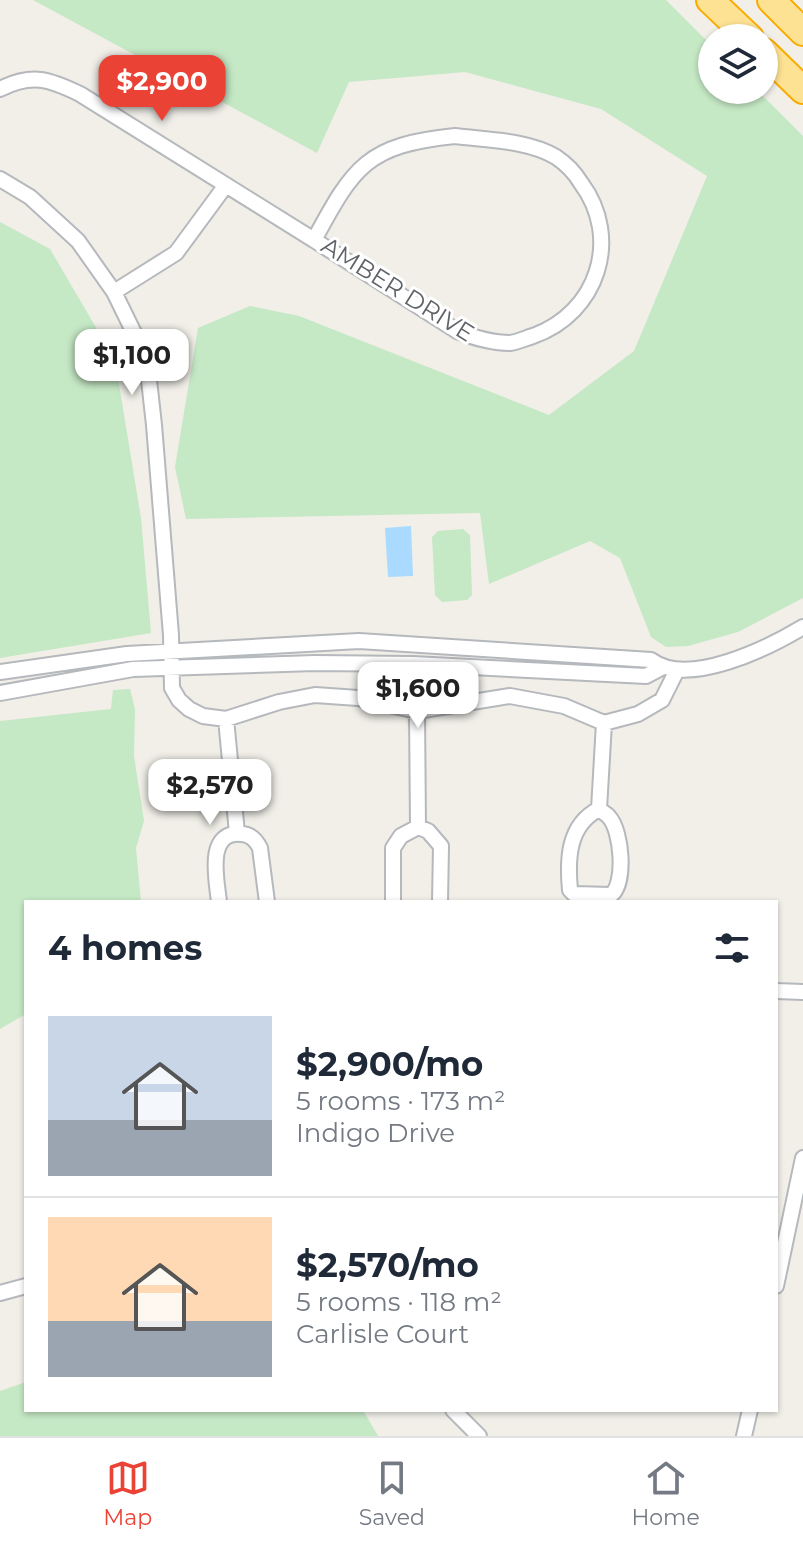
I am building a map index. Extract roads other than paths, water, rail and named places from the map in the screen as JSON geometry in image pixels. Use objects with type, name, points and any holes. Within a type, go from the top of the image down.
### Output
[{"type":"highway","points":[[710,0],[735,24]]},
{"type":"highway","points":[[771,0],[803,32]]},
{"type":"highway","points":[[778,66],[803,90]]},
{"type":"street","name":"AMBER DRIVE","points":[[0,89],[18,80],[38,79],[57,83],[80,94],[457,331],[481,340],[513,343],[545,332],[563,320],[593,285],[599,269],[602,238],[601,218],[590,194],[576,175],[557,158],[539,149],[455,136],[417,140],[370,160],[344,187],[314,240]]},
{"type":"street","points":[[0,179],[30,197],[78,241],[114,292],[138,341],[149,380],[172,688],[179,700],[203,716],[226,719],[279,702],[315,695],[358,698],[417,711],[510,696],[564,706],[604,723],[638,714],[662,700],[677,670]]},
{"type":"street","points":[[114,292],[176,253],[226,185]]},
{"type":"street","points":[[0,672],[127,654],[359,641],[651,660],[661,668],[677,670],[735,660],[762,650],[803,627]]},
{"type":"street","points":[[0,693],[133,669],[315,663],[413,664],[646,676],[661,668]]},
{"type":"street","points":[[417,711],[418,827]]},
{"type":"street","points":[[226,719],[237,833]]},
{"type":"street","points":[[599,809],[604,723]]},
{"type":"street","points":[[599,809],[609,817],[619,842],[619,885],[611,895],[574,894],[569,883],[572,839],[583,820],[599,809]]},
{"type":"street","points":[[393,900],[393,848],[401,836],[418,827],[428,831],[441,846],[440,900]]},
{"type":"street","points":[[219,900],[215,856],[218,845],[237,833],[257,841],[267,900]]},
{"type":"street","points":[[778,991],[803,992]]},
{"type":"street","points":[[778,1277],[803,1158]]},
{"type":"street","points":[[0,1293],[24,1287]]},
{"type":"street","points":[[455,1412],[479,1436]]},
{"type":"street","points":[[744,1436],[750,1412]]},
{"type":"water","points":[[411,526],[413,576],[388,577],[385,528]]}]
